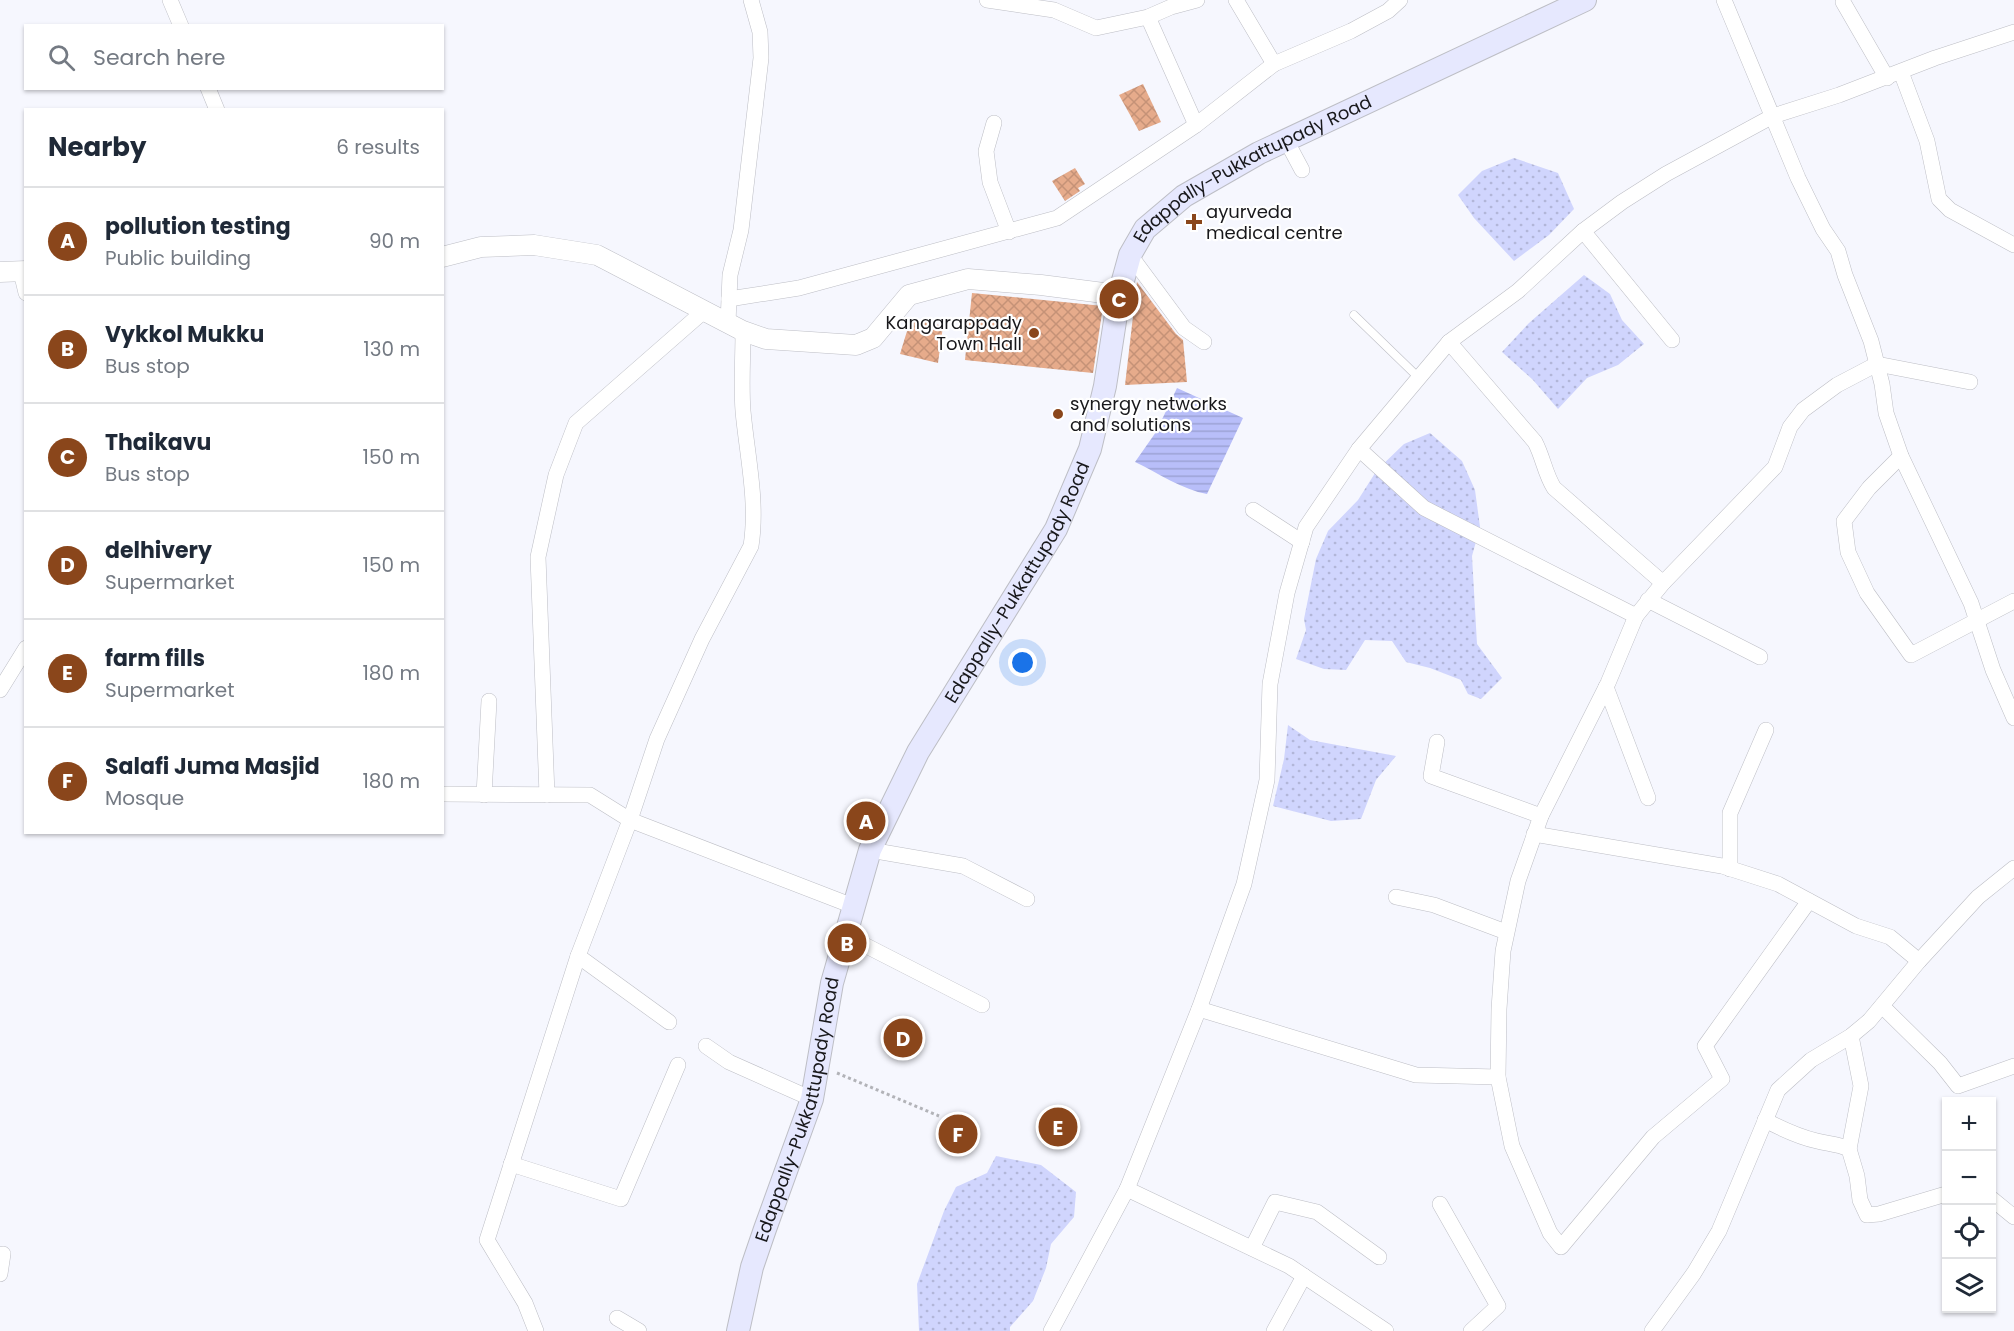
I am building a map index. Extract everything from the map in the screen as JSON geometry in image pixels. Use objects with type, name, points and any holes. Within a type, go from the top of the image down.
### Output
[{"type":"main road","name":"Edappally-Pukkattupady Road","points":[[738,1331],[752,1267],[812,1099],[832,983],[870,850],[918,752],[1056,529],[1090,449],[1105,386],[1119,295],[1130,255],[1145,229],[1184,196],[1286,140],[1585,0]]},
{"type":"street","points":[[170,0],[180,24]]},
{"type":"street","points":[[536,1331],[525,1303],[487,1240],[578,956],[666,719],[702,639],[751,546],[754,529],[735,327],[729,299],[730,275],[741,230],[761,58],[760,32],[751,0]]},
{"type":"street","points":[[987,0],[1054,10],[1096,27],[1148,17],[1191,1]]},
{"type":"street","points":[[1236,0],[1274,64]]},
{"type":"street","points":[[729,299],[799,288],[1058,218],[1196,125],[1274,64],[1351,31],[1388,11],[1400,0]]},
{"type":"street","points":[[1724,0],[1798,178],[1823,229],[1838,251],[1871,341],[1886,413],[1901,456],[1948,552],[1978,621],[1993,670],[2014,718]]},
{"type":"street","points":[[1843,2],[1887,78]]},
{"type":"street","points":[[1148,17],[1196,125]]},
{"type":"street","points":[[1051,1331],[1127,1189],[1199,1009],[1244,884],[1267,780],[1270,684],[1287,593],[1306,527],[1359,449],[1449,342],[1518,291],[1583,231],[1622,202],[1666,174],[1773,116],[2014,32]]},
{"type":"street","points":[[1902,72],[1927,141],[1939,199],[1950,210],[2014,245]]},
{"type":"street","points":[[209,90],[216,108]]},
{"type":"street","points":[[994,123],[986,151],[990,182],[1009,232]]},
{"type":"street","points":[[1286,140],[1302,170]]},
{"type":"street","points":[[1583,231],[1672,340]]},
{"type":"street","points":[[444,256],[481,247],[534,245],[597,255],[735,327],[766,339],[856,345],[873,338],[909,295],[968,279],[1119,295]]},
{"type":"street","points":[[1130,255],[1184,328],[1204,342]]},
{"type":"street","points":[[0,272],[23,272]]},
{"type":"street","points":[[547,795],[538,557],[556,475],[576,423],[704,311]]},
{"type":"street","points":[[1449,342],[1535,442],[1541,453],[1548,479],[1554,488],[1663,583]]},
{"type":"street","points":[[1809,901],[1705,1046],[1722,1078],[1653,1137],[1561,1247],[1550,1233],[1512,1146],[1498,1077],[1499,1010],[1506,932],[1518,881],[1541,816],[1606,687],[1636,616],[1663,583],[1775,467],[1790,427],[1803,410],[1837,385],[1877,364],[1970,382]]},
{"type":"street","points":[[1359,449],[1424,508],[1636,616]]},
{"type":"street","points":[[1901,456],[1869,488],[1844,521],[1848,552],[1867,593],[1911,655],[2014,601]]},
{"type":"street","points":[[1253,510],[1302,542]]},
{"type":"street","points":[[1648,600],[1760,657]]},
{"type":"street","points":[[0,690],[24,651]]},
{"type":"street","points":[[1606,687],[1648,798]]},
{"type":"street","points":[[484,795],[489,700]]},
{"type":"street","points":[[1730,869],[1730,813],[1766,730]]},
{"type":"street","points":[[1437,742],[1431,776],[1541,816]]},
{"type":"street","points":[[444,794],[591,795],[630,820],[853,906]]},
{"type":"street","points":[[1534,834],[1730,869],[1778,885],[1856,926],[1890,937],[1919,961]]},
{"type":"street","points":[[870,850],[963,866],[1027,899]]},
{"type":"street","points":[[1653,1331],[1694,1273],[1719,1231],[1778,1090],[1811,1060],[1851,1036],[1869,1022],[1919,961],[1978,897],[2014,867]]},
{"type":"street","points":[[1396,897],[1434,905],[1506,932]]},
{"type":"street","points":[[845,935],[982,1005]]},
{"type":"street","points":[[578,956],[669,1022]]},
{"type":"street","points":[[1882,1006],[1940,1063],[1958,1086],[2014,1066]]},
{"type":"street","points":[[1199,1009],[1416,1075],[1498,1077]]},
{"type":"street","points":[[1851,1036],[1861,1086],[1850,1149],[1860,1200],[1867,1215],[1879,1214],[1942,1195]]},
{"type":"street","points":[[706,1046],[729,1062],[812,1099]]},
{"type":"street","points":[[512,1164],[621,1199],[678,1065]]},
{"type":"street","points":[[1765,1120],[1783,1130],[1850,1149]]},
{"type":"street","points":[[1127,1189],[1289,1266],[1386,1331]]},
{"type":"street","points":[[1252,1248],[1275,1202],[1317,1212],[1379,1257]]},
{"type":"street","points":[[1996,1202],[2014,1217]]},
{"type":"street","points":[[1440,1204],[1498,1306],[1471,1331]]},
{"type":"street","points":[[0,1274],[3,1254]]},
{"type":"street","points":[[1274,1331],[1304,1276]]},
{"type":"street","points":[[617,1318],[639,1331]]},
{"type":"lane","points":[[1354,315],[1419,378]]},
{"type":"path","points":[[819,1066],[939,1116]]},
{"type":"shaded area","points":[[1514,158],[1558,173],[1574,209],[1549,235],[1514,261],[1474,218],[1458,195],[1482,171]]},
{"type":"shaded area","points":[[1584,275],[1610,294],[1622,320],[1644,344],[1618,365],[1587,378],[1558,409],[1533,380],[1502,352],[1529,323]]},
{"type":"shaded area","points":[[1177,388],[1243,418],[1207,494],[1180,485],[1135,462],[1156,432]]},
{"type":"shaded area","points":[[1430,433],[1462,461],[1475,490],[1480,527],[1472,556],[1477,644],[1502,678],[1481,699],[1468,694],[1461,680],[1406,662],[1392,641],[1365,640],[1346,670],[1324,669],[1296,659],[1306,630],[1304,619],[1316,559],[1328,531],[1358,500],[1377,470],[1404,444]]},
{"type":"shaded area","points":[[1288,725],[1310,740],[1396,756],[1376,780],[1361,819],[1331,821],[1273,806],[1284,759]]},
{"type":"shaded area","points":[[996,1156],[1041,1165],[1076,1192],[1074,1217],[1051,1244],[1046,1268],[1033,1301],[1010,1327],[1010,1331],[919,1331],[917,1284],[944,1211],[956,1187],[987,1173]]},
{"type":"building","points":[[1143,84],[1161,122],[1139,131],[1119,95]]},
{"type":"building","points":[[1075,168],[1085,184],[1078,188],[1080,191],[1065,201],[1052,181]]},
{"type":"building","points":[[1137,282],[1183,340],[1187,382],[1125,385]]},
{"type":"building","name":"Kangarappady Town Hall","points":[[972,293],[1103,306],[1093,373],[965,360]]},
{"type":"building","points":[[911,318],[943,326],[938,363],[900,354]]},
{"type":"place","name":"ayurveda medical centre","points":[[1194,222]]},
{"type":"place","name":"Thaikavu","points":[[1119,299]]},
{"type":"place","name":"Kangarappady Town Hall","points":[[1034,333]]},
{"type":"place","name":"synergy networks and solutions","points":[[1058,414]]},
{"type":"place","name":"pollution testing","points":[[866,821]]},
{"type":"place","name":"Vykkol Mukku","points":[[847,943]]},
{"type":"place","name":"delhivery","points":[[903,1038]]},
{"type":"place","name":"farm fills","points":[[1058,1127]]},
{"type":"place","name":"Salafi Juma Masjid","points":[[958,1134]]}]
